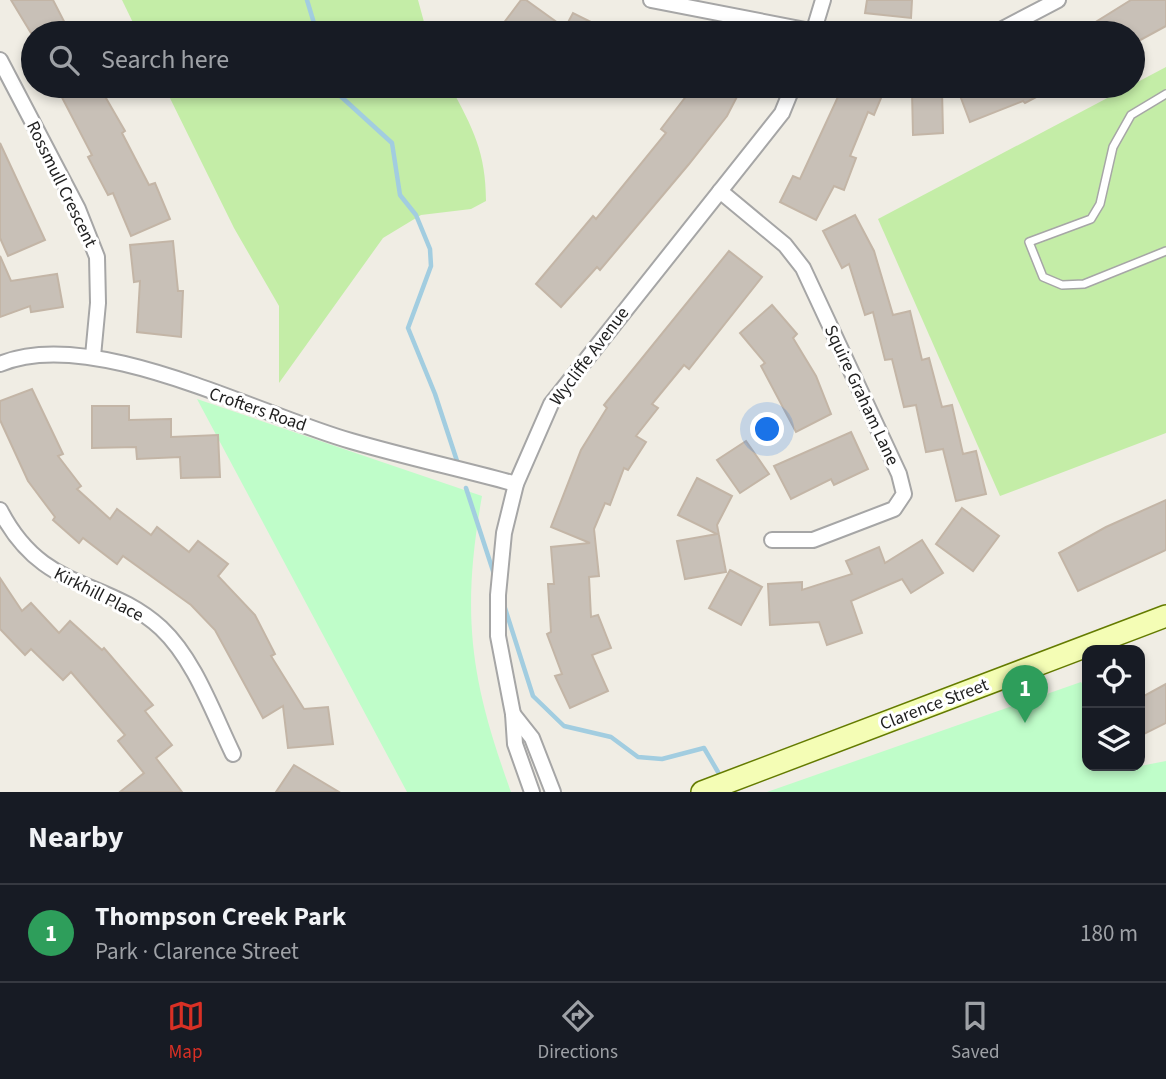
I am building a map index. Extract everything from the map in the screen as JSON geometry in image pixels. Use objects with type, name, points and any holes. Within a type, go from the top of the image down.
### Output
[{"type":"street","points":[[651,0],[756,21]]},
{"type":"street","points":[[819,21],[823,0]]},
{"type":"street","points":[[1018,21],[1058,0]]},
{"type":"street","name":"Rossmull Crescent","points":[[0,60],[78,209],[97,257],[98,303],[93,356]]},
{"type":"street","name":"Wycliffe Avenue","points":[[532,792],[515,744],[513,714],[501,661],[497,612],[504,533],[516,484],[551,404],[782,113],[788,98]]},
{"type":"street","name":"Squire Graham Lane","points":[[720,191],[785,244],[803,268],[899,474],[904,494],[894,509],[813,540],[772,540]]},
{"type":"street","name":"Crofters Road","points":[[0,365],[41,355],[93,356],[176,380],[350,441],[516,484]]},
{"type":"street","name":"Kirkhill Place","points":[[0,510],[19,541],[48,569],[142,612],[162,629],[188,663],[233,754]]},
{"type":"street","name":"Clarence Street","points":[[702,792],[1166,616]]},
{"type":"street","name":"Wycliffe Avenue","points":[[513,714],[532,738],[553,792]]},
{"type":"lane","points":[[1166,94],[1131,115],[1113,147],[1100,204],[1091,219],[1029,242],[1043,277],[1062,285],[1084,284],[1166,251]]},
{"type":"green space","points":[[122,0],[418,0],[424,21],[132,21]]},
{"type":"green space","points":[[1166,67],[1166,433],[1000,496],[878,219],[1107,98],[1145,98],[1145,78]]},
{"type":"green space","points":[[170,98],[456,98],[477,141],[484,169],[486,201],[471,209],[421,215],[383,238],[279,383],[279,306],[234,228]]},
{"type":"green space","points":[[197,399],[482,496],[472,577],[473,646],[486,715],[511,792],[407,792]]},
{"type":"green space","points":[[1081,682],[1082,771],[1145,771],[1145,765],[1166,761],[1166,792],[767,792]]},
{"type":"building","points":[[11,0],[53,0],[64,21],[24,21]]},
{"type":"building","points":[[521,0],[526,0],[555,21],[505,21]]},
{"type":"building","points":[[867,0],[912,0],[911,18],[865,13]]},
{"type":"building","points":[[1131,0],[1166,0],[1166,26],[1145,37],[1145,21],[1097,21]]},
{"type":"building","points":[[573,13],[589,21],[569,21]]},
{"type":"building","points":[[62,98],[106,98],[125,131],[122,133],[149,185],[155,183],[170,219],[131,236],[113,193],[108,195],[88,157],[92,155]]},
{"type":"building","points":[[685,98],[736,98],[727,116],[689,164],[600,270],[597,267],[561,307],[536,284],[593,216],[596,219],[666,133],[661,129]]},
{"type":"building","points":[[837,98],[881,98],[874,115],[868,112],[850,156],[856,158],[844,190],[834,186],[816,220],[780,202],[793,176],[800,179]]},
{"type":"building","points":[[912,98],[942,98],[943,133],[913,135]]},
{"type":"building","points":[[961,98],[1034,98],[1025,103],[1023,101],[970,122]]},
{"type":"building","points":[[0,143],[45,240],[8,256],[0,238]]},
{"type":"building","points":[[855,215],[874,251],[893,315],[910,311],[922,360],[929,358],[942,407],[952,405],[963,454],[976,451],[986,494],[956,501],[943,449],[926,452],[916,405],[904,407],[892,359],[885,360],[873,312],[865,315],[849,264],[842,268],[823,231]]},
{"type":"building","points":[[173,241],[178,291],[183,291],[181,337],[137,332],[140,281],[134,282],[130,245]]},
{"type":"building","points":[[729,251],[762,277],[689,369],[684,365],[652,404],[658,408],[636,436],[646,442],[628,470],[624,468],[610,505],[605,503],[594,529],[599,576],[589,577],[591,617],[598,615],[611,648],[592,655],[608,691],[570,708],[555,676],[562,674],[547,634],[551,632],[548,584],[554,584],[551,547],[590,543],[551,527],[581,450],[607,408],[604,405]]},
{"type":"building","points":[[0,256],[11,281],[57,274],[63,307],[31,312],[30,306],[0,317]]},
{"type":"building","points":[[772,305],[797,334],[793,338],[816,376],[831,414],[796,432],[761,366],[765,363],[740,333]]},
{"type":"building","points":[[32,389],[63,454],[58,456],[81,486],[77,489],[110,519],[117,509],[151,535],[157,527],[189,552],[198,541],[228,564],[218,576],[255,615],[275,654],[271,656],[304,709],[328,707],[333,744],[288,748],[283,706],[263,718],[215,630],[191,605],[123,556],[117,564],[83,538],[79,543],[53,520],[55,517],[28,481],[0,420],[0,401]]},
{"type":"building","points":[[92,406],[129,406],[129,420],[171,419],[171,437],[218,435],[220,477],[181,478],[180,457],[137,459],[136,447],[92,448]]},
{"type":"building","points":[[851,432],[868,469],[834,485],[831,479],[791,499],[774,466]]},
{"type":"building","points":[[746,441],[769,474],[740,493],[717,460]]},
{"type":"building","points":[[697,478],[732,496],[717,525],[726,572],[685,579],[677,541],[717,534],[678,515]]},
{"type":"building","points":[[1166,500],[1166,550],[1078,591],[1059,553],[1106,527]]},
{"type":"building","points":[[962,508],[999,536],[973,571],[936,544]]},
{"type":"building","points":[[922,540],[943,573],[911,593],[902,579],[851,601],[862,633],[827,645],[819,622],[770,625],[768,584],[802,582],[802,590],[852,574],[846,561],[879,547],[885,563]]},
{"type":"building","points":[[730,570],[762,587],[741,625],[709,608]]},
{"type":"building","points":[[0,578],[22,611],[31,603],[59,633],[70,621],[102,650],[104,648],[153,705],[145,711],[172,745],[156,758],[182,792],[120,792],[144,773],[118,741],[125,735],[71,672],[63,680],[31,649],[25,655],[0,629]]},
{"type":"building","points":[[1166,684],[1166,723],[1145,734],[1145,708],[1145,695]]},
{"type":"building","points":[[294,765],[339,792],[276,792]]},
{"type":"waterway","points":[[307,0],[313,21]]},
{"type":"waterway","points":[[343,98],[392,143],[400,195],[416,215],[430,249],[431,266],[408,328],[435,394],[457,461]]},
{"type":"waterway","points":[[466,488],[495,577]]},
{"type":"waterway","points":[[504,605],[533,696],[564,726],[611,737],[638,757],[662,759],[704,748],[718,772]]},
{"type":"place","name":"Thompson Creek Park","points":[[1025,723]]}]
